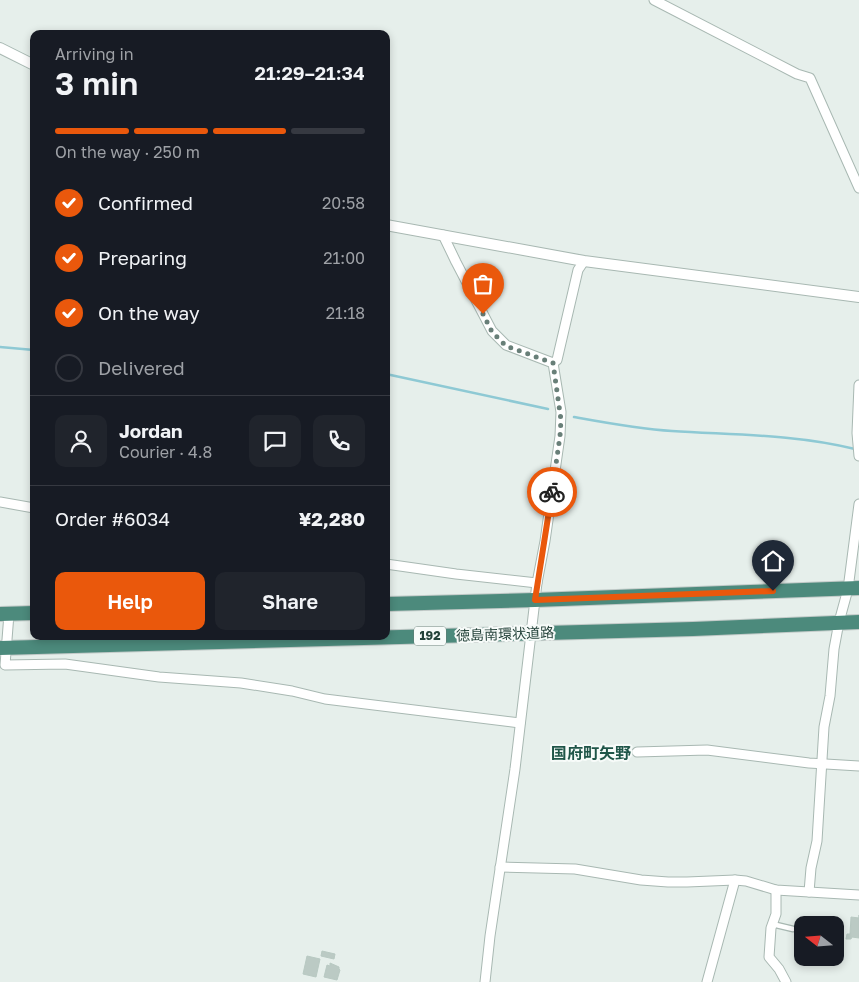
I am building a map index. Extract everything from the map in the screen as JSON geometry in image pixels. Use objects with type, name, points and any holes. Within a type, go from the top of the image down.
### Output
[{"type":"highway","points":[[390,604],[854,588]]},
{"type":"highway","points":[[4,614],[30,613]]},
{"type":"highway","name":"徳島南環状道路","points":[[390,637],[859,622]]},
{"type":"highway","name":"徳島南環状道路","points":[[3,648],[285,640]]},
{"type":"street","points":[[654,0],[798,74],[810,78],[859,188]]},
{"type":"street","points":[[0,48],[30,64]]},
{"type":"street","points":[[390,226],[584,261],[859,298]]},
{"type":"street","points":[[443,235],[492,332],[506,346],[553,363]]},
{"type":"street","points":[[553,363],[557,360],[578,270],[584,261]]},
{"type":"street","points":[[485,982],[535,600],[560,436],[561,412],[553,363]]},
{"type":"street","points":[[859,385],[859,452]]},
{"type":"street","points":[[0,502],[30,507]]},
{"type":"street","points":[[809,892],[811,868],[817,841],[824,727],[830,696],[834,649],[839,622],[854,588],[859,504]]},
{"type":"street","points":[[390,565],[538,583]]},
{"type":"street","points":[[4,614],[4,665],[65,664],[159,677],[241,683],[325,698],[520,723]]},
{"type":"street","points":[[637,752],[708,750],[822,764],[859,766]]},
{"type":"street","points":[[500,867],[575,869],[641,880],[668,882],[735,880],[746,881],[776,890],[859,895]]},
{"type":"street","points":[[707,982],[735,880]]},
{"type":"street","points":[[776,890],[776,914],[772,924],[769,958],[779,969],[786,982]]},
{"type":"lane","points":[[772,924],[793,929]]},
{"type":"building","points":[[851,917],[859,918],[859,938],[852,937],[851,939],[846,939],[847,934],[850,934]]},
{"type":"building","points":[[322,951],[335,954],[334,959],[321,956]]},
{"type":"building","points":[[307,956],[320,959],[316,977],[303,974]]},
{"type":"building","points":[[330,963],[339,967],[337,980],[324,977],[327,965],[330,966]]},
{"type":"waterway","points":[[0,347],[30,350]]},
{"type":"waterway","points":[[390,375],[548,409]]},
{"type":"waterway","points":[[574,417],[623,426],[660,430],[810,440],[855,449]]},
{"type":"way so far","points":[[483,314],[492,332],[506,346],[553,363],[561,420],[552,492]]},
{"type":"district","name":"国府町矢野","points":[[591,753]]},
{"type":"route","points":[[552,492],[535,600],[773,591]]}]
